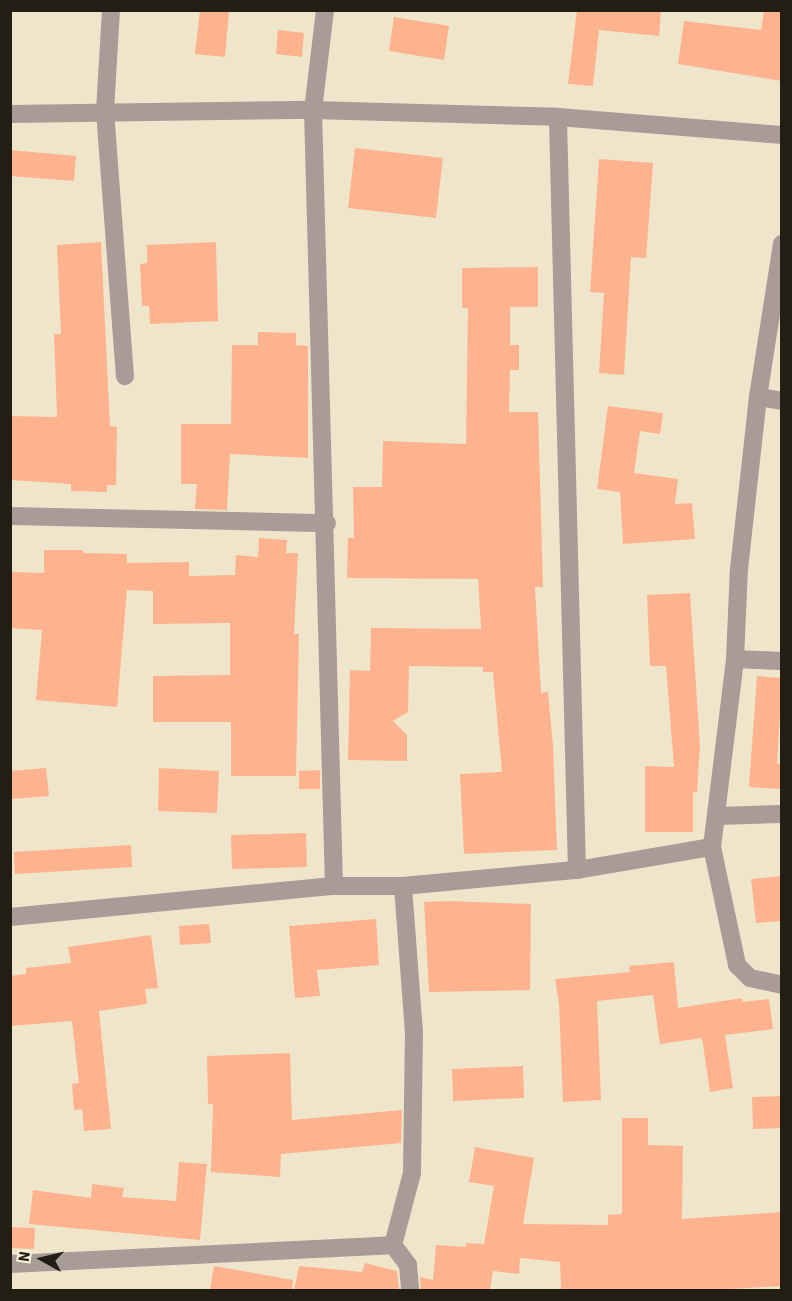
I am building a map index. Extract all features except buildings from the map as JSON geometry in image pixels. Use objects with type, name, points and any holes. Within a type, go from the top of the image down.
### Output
[{"type":"street","points":[[111,10],[105,111],[124,376]]},
{"type":"street","points":[[325,10],[313,110],[327,522],[334,886]]},
{"type":"street","points":[[10,114],[313,110],[558,117],[782,135]]},
{"type":"street","points":[[558,117],[578,870]]},
{"type":"street","points":[[782,244],[758,398],[739,569],[735,659],[718,816],[712,847],[737,966],[750,978],[782,985]]},
{"type":"street","points":[[758,398],[782,401]]},
{"type":"street","points":[[10,516],[327,522]]},
{"type":"street","points":[[735,659],[782,661]]},
{"type":"street","points":[[718,816],[782,814]]},
{"type":"street","points":[[10,917],[334,886],[404,886],[578,870],[712,847]]},
{"type":"street","points":[[393,1245],[412,1173],[414,1033],[404,886]]},
{"type":"street","points":[[10,1264],[121,1256],[393,1245]]},
{"type":"street","points":[[393,1245],[408,1265],[410,1290]]}]
